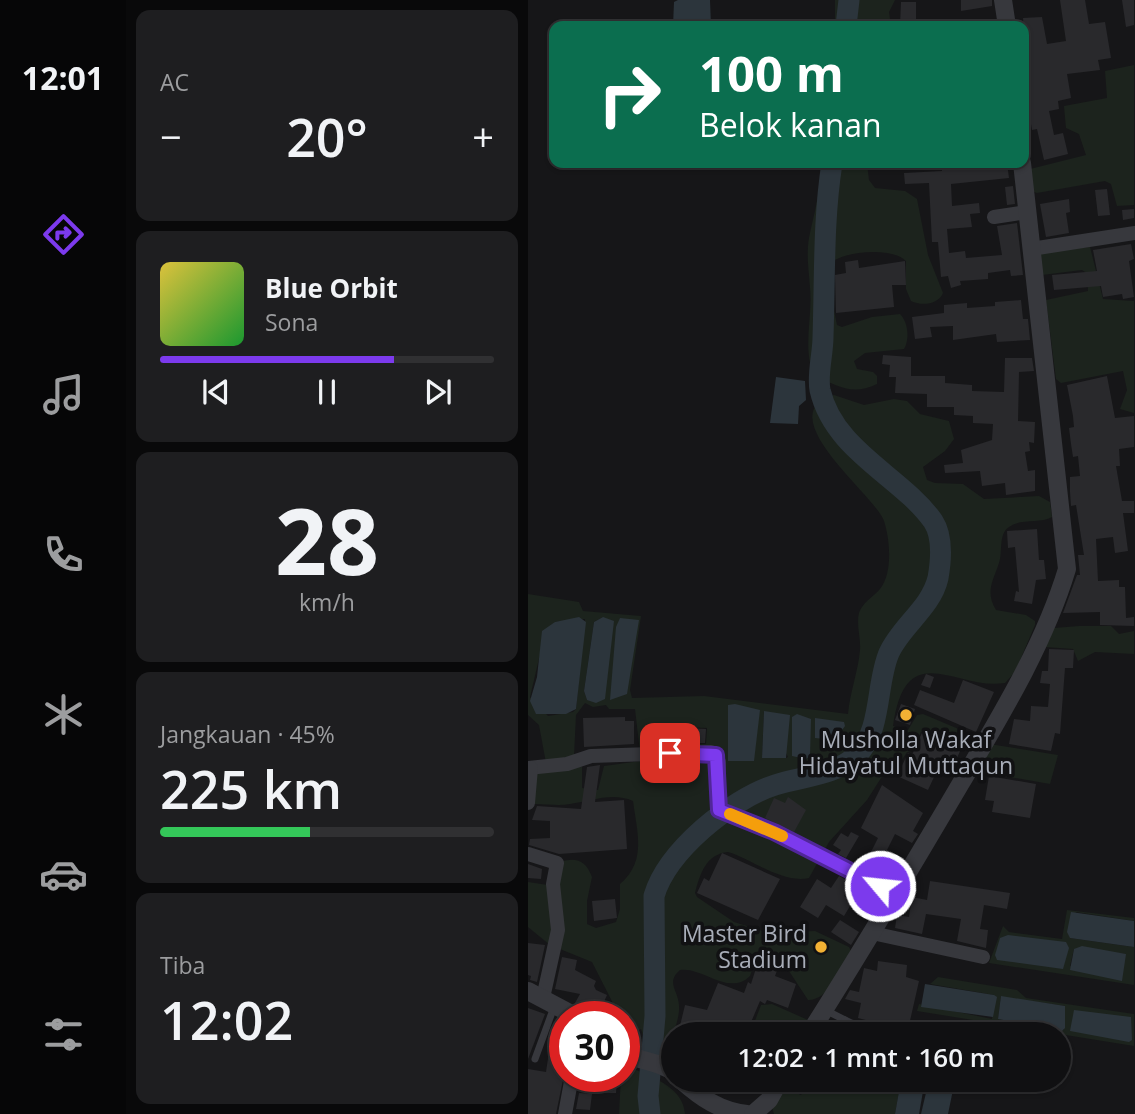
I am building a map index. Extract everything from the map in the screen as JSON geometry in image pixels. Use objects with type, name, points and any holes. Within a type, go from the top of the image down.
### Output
[{"type":"street","points":[[1003,0],[1006,21]]},
{"type":"street","points":[[816,1022],[896,895],[1006,706],[1067,569],[1023,168]]},
{"type":"street","points":[[994,217],[1027,212]]},
{"type":"street","points":[[1031,249],[1135,233]]},
{"type":"street","points":[[528,803],[529,768],[570,764],[591,755],[711,752],[719,762],[725,812],[774,832],[896,895]]},
{"type":"street","points":[[528,854],[557,863],[552,884],[558,930],[542,998]]},
{"type":"street","points":[[872,933],[983,957]]},
{"type":"street","points":[[640,1059],[661,1066]]},
{"type":"street","points":[[565,1114],[569,1092]]},
{"type":"street","points":[[700,1092],[721,1109],[747,1114]]},
{"type":"street","points":[[753,1114],[769,1101],[774,1092]]},
{"type":"lane","points":[[535,1059],[542,998]]},
{"type":"lane","points":[[824,1010],[852,1022]]},
{"type":"shaded area","points":[[710,0],[711,21],[673,21],[674,2]]},
{"type":"shaded area","points":[[835,0],[895,0],[889,12],[890,21],[835,21]]},
{"type":"shaded area","points":[[1134,65],[1134,205],[1117,206],[1111,184],[1105,181],[1037,193],[1032,191],[1030,169],[1086,155],[1079,134],[1066,128],[1064,106],[1107,98],[1105,71]]},
{"type":"shaded area","points":[[820,168],[868,168],[869,180],[875,188],[905,191],[917,199],[928,255],[943,293],[937,300],[929,303],[911,301],[906,289],[906,261],[891,254],[859,253],[833,261],[829,286],[837,325],[842,327],[872,317],[900,314],[906,326],[907,340],[904,349],[865,353],[854,361],[857,369],[873,372],[877,376],[877,384],[868,388],[852,389],[830,383],[814,375],[811,365],[808,343],[811,299],[808,251]]},
{"type":"shaded area","points":[[1090,247],[1103,299],[1134,301],[1134,413],[1120,409],[1127,390],[1123,371],[1061,383],[1056,379],[1046,300],[1088,291],[1087,273],[1082,270],[1042,275],[1038,251]]},
{"type":"shaded area","points":[[776,377],[805,381],[806,400],[799,406],[798,424],[770,423]]},
{"type":"shaded area","points":[[834,395],[864,405],[894,399],[907,401],[920,414],[949,421],[954,439],[945,451],[923,467],[927,480],[963,484],[984,499],[1039,496],[1050,502],[1052,517],[1014,524],[1003,534],[1000,559],[991,586],[991,598],[996,610],[1026,615],[1035,621],[1035,625],[1015,672],[1005,683],[987,683],[936,673],[921,675],[909,682],[900,698],[893,726],[908,730],[917,715],[923,714],[980,738],[975,751],[921,732],[912,751],[907,752],[894,772],[883,775],[867,800],[829,842],[809,878],[799,879],[778,874],[728,852],[714,857],[705,866],[695,893],[697,897],[734,922],[769,933],[815,931],[849,947],[851,951],[829,989],[816,999],[808,1000],[789,971],[767,957],[755,962],[750,976],[742,982],[724,982],[697,972],[680,970],[673,983],[679,1006],[677,1022],[661,1022],[661,1050],[649,1055],[640,1030],[640,1001],[612,1001],[592,962],[550,945],[528,927],[528,882],[548,885],[557,863],[569,860],[582,863],[592,877],[587,901],[587,924],[596,928],[616,922],[620,909],[620,884],[634,866],[638,846],[633,801],[610,797],[566,805],[535,804],[534,774],[582,766],[582,788],[598,790],[604,766],[641,761],[635,709],[609,709],[606,705],[593,707],[585,703],[576,715],[574,756],[546,763],[539,725],[528,715],[528,594],[579,602],[583,611],[641,616],[630,690],[632,698],[704,696],[848,714],[860,650],[859,613],[884,582],[889,565],[888,537],[884,521],[877,509],[831,456],[818,437],[812,419],[817,405]],"holes":[[[603,617],[587,700],[584,691],[594,622]],[[585,619],[576,709],[573,712],[548,716],[530,697],[541,650],[555,622]],[[764,711],[788,757],[786,758],[762,758]],[[683,727],[707,728],[706,744],[681,744]]]},
{"type":"shaded area","points":[[579,617],[586,622],[576,709],[566,714],[536,714],[530,701],[537,677],[542,631],[555,622]]},
{"type":"shaded area","points":[[603,617],[614,621],[605,699],[596,703],[587,700],[584,691],[594,622]]},
{"type":"shaded area","points":[[620,618],[639,620],[627,694],[610,700],[616,627]]},
{"type":"shaded area","points":[[1111,626],[1119,634],[1134,631],[1134,654],[1095,652],[1078,661],[1073,649],[1045,647],[1054,628]]},
{"type":"shaded area","points":[[728,705],[760,710],[754,761],[728,761]]},
{"type":"shaded area","points":[[764,711],[790,715],[786,758],[762,758]]},
{"type":"shaded area","points":[[797,714],[811,719],[810,756],[806,759],[792,756],[792,717]]},
{"type":"shaded area","points":[[815,718],[844,722],[845,726],[835,740],[815,738]]},
{"type":"shaded area","points":[[989,744],[1058,755],[1050,784],[975,771]]},
{"type":"shaded area","points":[[1067,910],[1134,918],[1134,921],[1076,912],[1070,938],[1134,947],[1134,985],[989,963],[1003,926],[1009,932],[1062,939]],"holes":[[[1074,949],[1126,954],[1070,966]]]},
{"type":"shaded area","points":[[1071,912],[1134,921],[1134,947],[1070,938],[1067,932]]},
{"type":"shaded area","points":[[1008,935],[1066,942],[1069,948],[1063,969],[997,960],[995,955],[1000,938]]},
{"type":"shaded area","points":[[1082,946],[1126,954],[1122,981],[1070,970],[1074,949]]},
{"type":"shaded area","points":[[938,977],[1017,990],[1026,998],[1134,1014],[1134,1046],[1071,1036],[1071,1022],[1064,1022],[1065,1006],[1001,997],[998,1019],[1016,1022],[985,1022],[917,1011],[919,1004],[992,1019],[994,995],[930,984]]},
{"type":"shaded area","points":[[925,984],[994,995],[997,997],[993,1017],[921,1007]]},
{"type":"shaded area","points":[[1001,996],[1065,1006],[1065,1022],[1014,1022],[998,1019]]},
{"type":"shaded area","points":[[772,1004],[808,1020],[755,1022],[761,1005]]},
{"type":"shaded area","points":[[1074,1010],[1131,1017],[1132,1040],[1129,1042],[1071,1031]]},
{"type":"shaded area","points":[[640,1072],[661,1082],[661,1092],[675,1092],[685,1114],[619,1114],[620,1092],[640,1092]]},
{"type":"shaded area","points":[[782,1092],[801,1095],[803,1092],[899,1092],[895,1114],[774,1114],[772,1107]]},
{"type":"shaded area","points":[[899,1092],[923,1092],[919,1114],[895,1114]]},
{"type":"shaded area","points":[[926,1092],[953,1092],[948,1114],[921,1114]]},
{"type":"building","points":[[961,0],[992,0],[992,6],[961,11]]},
{"type":"building","points":[[1060,0],[1085,0],[1089,24],[1105,22],[1111,58],[1098,60],[1100,70],[1067,74],[1071,98],[1058,101],[1059,109],[1049,111],[1054,135],[1063,133],[1068,154],[1044,160],[1037,129],[1032,130],[1030,118],[1029,21],[1023,21],[1023,18],[1042,17],[1047,44],[1066,41]]},
{"type":"building","points":[[1122,0],[1134,0],[1134,25],[1126,27]]},
{"type":"building","points":[[901,2],[916,2],[916,21],[900,21]]},
{"type":"building","points":[[942,168],[1008,168],[1009,178],[951,184],[952,206],[979,203],[980,213],[970,214],[972,227],[947,229],[949,253],[965,251],[966,258],[1002,255],[997,226],[1017,223],[1023,275],[1011,276],[1010,270],[988,273],[988,279],[960,281],[961,285],[951,288],[948,276],[941,277],[938,242],[932,242],[929,183],[905,184],[904,173],[942,171]]},
{"type":"building","points":[[1013,186],[1015,204],[1007,205],[1005,187]]},
{"type":"building","points":[[1107,189],[1110,215],[1098,216],[1095,190]]},
{"type":"building","points":[[1069,199],[1070,212],[1066,213],[1069,233],[1046,237],[1040,204]]},
{"type":"building","points":[[1134,209],[1134,218],[1123,220],[1122,210]]},
{"type":"building","points":[[1131,244],[1134,259],[1129,261],[1134,297],[1123,299],[1122,294],[1103,297],[1101,286],[1054,290],[1052,275],[1097,271],[1093,250]]},
{"type":"building","points":[[858,260],[859,268],[905,261],[906,285],[892,285],[894,307],[836,313],[835,275],[846,273],[845,262]]},
{"type":"building","points":[[1021,300],[1023,319],[1028,319],[1030,340],[997,342],[996,334],[953,340],[953,326],[930,327],[932,337],[915,339],[912,317],[944,313],[944,305],[967,303],[967,308],[995,306],[995,302]]},
{"type":"building","points":[[883,355],[911,357],[911,376],[945,376],[945,383],[972,385],[972,391],[1004,392],[1005,358],[1032,358],[1034,371],[1019,372],[1018,421],[1035,422],[1034,443],[1029,442],[1030,451],[1025,452],[1028,471],[1035,470],[1035,491],[1006,495],[1005,483],[982,486],[980,471],[945,473],[944,465],[963,463],[961,450],[992,440],[993,424],[973,423],[973,416],[954,415],[954,407],[927,407],[927,394],[895,393],[896,377],[889,377],[890,365],[882,364]]},
{"type":"building","points":[[1107,376],[1115,418],[1134,416],[1134,447],[1119,449],[1120,466],[1116,466],[1122,501],[1134,501],[1134,513],[1123,513],[1128,551],[1115,553],[1113,537],[1096,539],[1098,581],[1119,580],[1119,587],[1125,587],[1126,618],[1134,617],[1134,626],[1100,625],[1100,612],[1063,613],[1077,575],[1080,575],[1078,555],[1084,555],[1076,505],[1071,506],[1070,477],[1080,476],[1078,456],[1073,457],[1071,444],[1069,428],[1074,427],[1067,385]]},
{"type":"building","points":[[1037,529],[1039,560],[1044,560],[1046,579],[1036,580],[1032,604],[1014,601],[1016,591],[1019,592],[1015,547],[1008,548],[1007,531]]},
{"type":"building","points":[[1049,649],[1074,650],[1073,668],[1065,668],[1060,734],[1055,733],[1051,751],[1009,744],[1014,719],[1030,721],[1031,706],[1048,707],[1050,684],[1040,683],[1042,671],[1048,671]]},
{"type":"building","points":[[926,674],[934,677],[930,688],[921,685]]},
{"type":"building","points":[[963,680],[994,692],[976,732],[914,705],[920,690],[954,703]]},
{"type":"building","points":[[901,704],[915,709],[910,725],[895,720]]},
{"type":"building","points":[[625,717],[625,721],[634,721],[634,744],[584,747],[583,718]]},
{"type":"building","points":[[686,728],[706,729],[705,743],[685,743]]},
{"type":"building","points":[[922,733],[961,749],[952,769],[940,764],[928,790],[897,776],[908,753],[912,755]]},
{"type":"building","points":[[600,765],[595,802],[624,800],[627,849],[559,854],[529,845],[530,839],[550,838],[550,821],[532,820],[537,806],[581,809],[587,767]]},
{"type":"building","points":[[989,776],[1036,784],[1030,818],[992,812],[994,801],[985,800]]},
{"type":"building","points":[[882,785],[923,813],[913,831],[918,834],[912,843],[895,834],[887,850],[903,858],[888,880],[864,866],[878,838],[861,828]]},
{"type":"building","points":[[788,797],[806,810],[794,832],[765,818],[774,798],[785,803]]},
{"type":"building","points":[[851,832],[859,836],[846,858],[838,854],[841,850],[833,845],[841,833],[848,837]]},
{"type":"building","points":[[722,853],[780,879],[758,920],[697,893],[704,878],[709,881]]},
{"type":"building","points":[[528,864],[542,869],[541,879],[528,878]]},
{"type":"building","points":[[839,876],[852,883],[844,896],[853,901],[844,916],[826,905],[818,918],[800,907],[817,879],[831,888]]},
{"type":"building","points":[[930,881],[1010,893],[1007,909],[984,905],[980,929],[988,930],[986,948],[957,941],[961,919],[926,914],[922,934],[895,928],[897,915],[909,917],[912,897],[927,900]]},
{"type":"building","points":[[615,899],[617,918],[594,921],[592,901]]},
{"type":"building","points":[[840,920],[859,932],[851,945],[831,932]]},
{"type":"building","points":[[528,943],[545,945],[537,982],[530,980],[531,976],[528,975]]},
{"type":"building","points":[[562,957],[577,960],[575,970],[596,981],[596,990],[607,995],[604,1001],[576,1001],[580,994],[555,989]]},
{"type":"building","points":[[878,961],[907,965],[906,977],[919,981],[910,1022],[873,1022],[858,1018],[861,1003],[845,999],[850,990],[859,992],[864,968],[877,971]]},
{"type":"building","points":[[758,962],[778,968],[775,976],[796,984],[788,1008],[767,1000],[765,1004],[760,1001],[751,1022],[681,1022],[685,1005],[707,1010],[718,983],[744,993],[748,982],[751,984]]},
{"type":"building","points":[[528,1008],[545,1014],[528,1059]]},
{"type":"building","points":[[549,1052],[549,1092],[560,1092],[556,1114],[528,1114],[528,1069],[546,1072]]},
{"type":"building","points":[[579,1093],[592,1094],[590,1110],[576,1109]]},
{"type":"waterway","points":[[847,21],[849,0]]},
{"type":"waterway","points":[[650,1114],[648,1096],[655,1016],[654,896],[661,879],[686,845],[739,802],[775,785],[840,767],[858,754],[866,744],[875,719],[889,653],[929,599],[938,578],[940,541],[933,521],[920,505],[870,462],[839,430],[820,390],[826,228],[831,168]]},
{"type":"slow traffic","points":[[730,814],[782,836]]},
{"type":"place","name":"Musholla Wakaf Hidayatul Muttaqun","points":[[906,715]]},
{"type":"place","name":"Master Bird Stadium","points":[[821,947]]},
{"type":"route","points":[[670,753],[711,752],[716,755],[719,762],[716,803],[719,810],[774,832],[880,886]]}]
